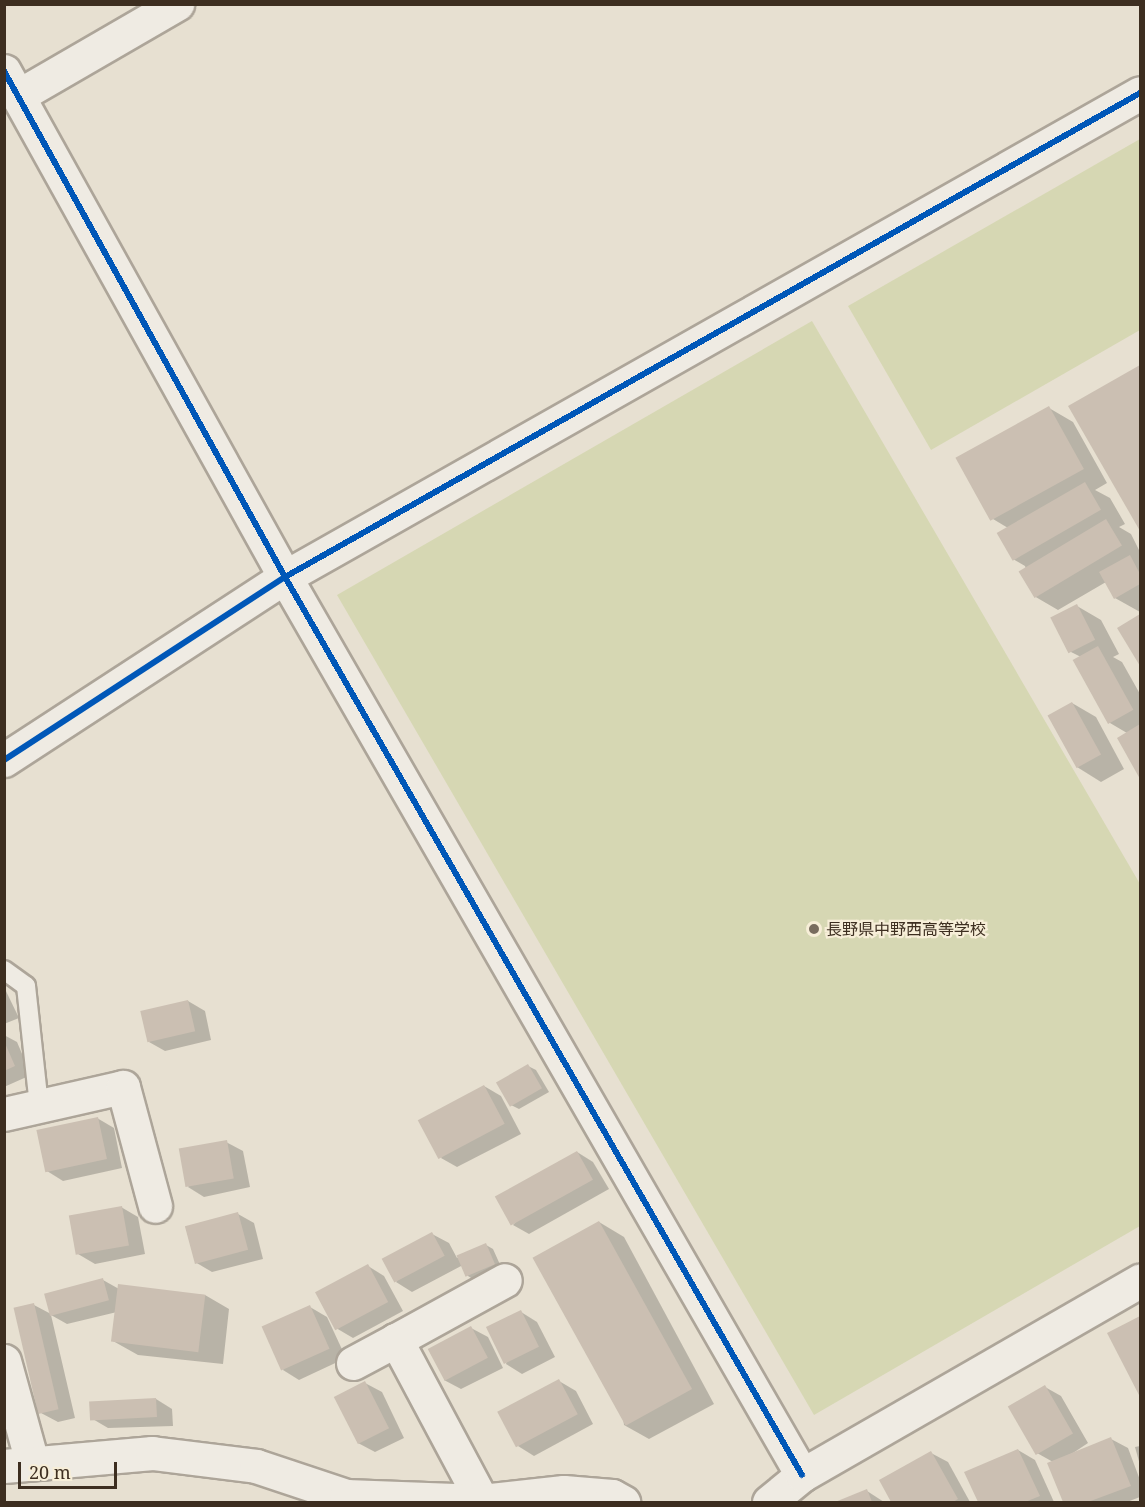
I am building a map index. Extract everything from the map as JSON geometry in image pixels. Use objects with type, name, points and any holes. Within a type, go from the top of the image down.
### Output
[{"type":"street","points":[[177,4],[9,90],[285,577],[802,1475]]},
{"type":"street","points":[[4,760],[285,577],[1140,93]]},
{"type":"street","points":[[4,1114],[123,1087],[154,1206]]},
{"type":"street","points":[[353,1364],[505,1280]]},
{"type":"street","points":[[769,1503],[802,1475],[1140,1281]]},
{"type":"street","points":[[396,1340],[482,1501]]},
{"type":"street","points":[[4,1361],[18,1464],[152,1453],[256,1466],[346,1496],[482,1501],[564,1492],[612,1496],[623,1503]]},
{"type":"lane","points":[[4,970],[26,986],[39,1106]]},
{"type":"green space","points":[[1140,139],[1140,330],[931,450],[848,306]]},
{"type":"green space","name":"長野県中野西高等学校","points":[[812,321],[1140,884],[1140,1226],[814,1415],[337,595]]},
{"type":"building","points":[[1140,365],[1140,531],[1068,406]]},
{"type":"building","points":[[1049,406],[1084,469],[990,521],[955,458]]},
{"type":"building","points":[[1085,482],[1101,510],[1013,561],[997,533]]},
{"type":"building","points":[[1106,519],[1122,546],[1035,598],[1019,572]]},
{"type":"building","points":[[1130,555],[1140,574],[1140,584],[1114,599],[1099,572]]},
{"type":"building","points":[[1077,604],[1095,640],[1068,653],[1050,618]]},
{"type":"building","points":[[1140,614],[1140,666],[1117,628]]},
{"type":"building","points":[[1098,646],[1133,710],[1108,724],[1073,660]]},
{"type":"building","points":[[1072,702],[1101,754],[1077,768],[1048,716]]},
{"type":"building","points":[[1140,724],[1140,779],[1117,738]]},
{"type":"building","points":[[188,1000],[195,1031],[147,1042],[140,1011]]},
{"type":"building","points":[[4,1041],[15,1066],[4,1071]]},
{"type":"building","points":[[528,1064],[542,1088],[510,1107],[496,1082]]},
{"type":"building","points":[[484,1085],[505,1124],[438,1159],[418,1120]]},
{"type":"building","points":[[98,1117],[107,1159],[45,1172],[36,1130]]},
{"type":"building","points":[[227,1140],[234,1178],[186,1187],[179,1149]]},
{"type":"building","points":[[577,1151],[593,1180],[511,1225],[495,1197]]},
{"type":"building","points":[[122,1206],[129,1245],[76,1255],[69,1215]]},
{"type":"building","points":[[238,1212],[248,1250],[195,1264],[185,1226]]},
{"type":"building","points":[[599,1221],[692,1389],[626,1426],[533,1258]]},
{"type":"building","points":[[432,1232],[445,1256],[394,1283],[382,1259]]},
{"type":"building","points":[[486,1243],[495,1264],[466,1277],[457,1256]]},
{"type":"building","points":[[368,1264],[388,1302],[335,1330],[315,1292]]},
{"type":"building","points":[[103,1278],[109,1300],[50,1316],[44,1294]]},
{"type":"building","points":[[118,1284],[205,1295],[198,1352],[111,1342]]},
{"type":"building","points":[[34,1303],[59,1409],[38,1414],[14,1308]]},
{"type":"building","points":[[310,1305],[330,1349],[281,1370],[262,1327]]},
{"type":"building","points":[[521,1310],[539,1347],[504,1364],[486,1327]]},
{"type":"building","points":[[1140,1316],[1140,1397],[1107,1333]]},
{"type":"building","points":[[471,1326],[488,1358],[445,1381],[428,1349]]},
{"type":"building","points":[[559,1379],[578,1414],[516,1447],[497,1412]]},
{"type":"building","points":[[365,1381],[389,1428],[358,1444],[334,1397]]},
{"type":"building","points":[[1045,1385],[1073,1433],[1036,1455],[1008,1406]]},
{"type":"building","points":[[156,1398],[157,1417],[90,1420],[89,1402]]},
{"type":"building","points":[[1111,1437],[1131,1486],[1088,1502],[1063,1502],[1047,1463]]},
{"type":"building","points":[[1018,1449],[1040,1496],[1025,1502],[978,1502],[964,1472]]},
{"type":"building","points":[[931,1451],[958,1499],[953,1502],[891,1502],[879,1480]]},
{"type":"building","points":[[867,1489],[872,1502],[835,1502]]},
{"type":"cycle path","points":[[4,71],[285,577],[802,1475]]},
{"type":"cycle path","points":[[4,760],[285,577],[1140,93]]},
{"type":"place","name":"長野県中野西高等学校","points":[[814,929]]}]
